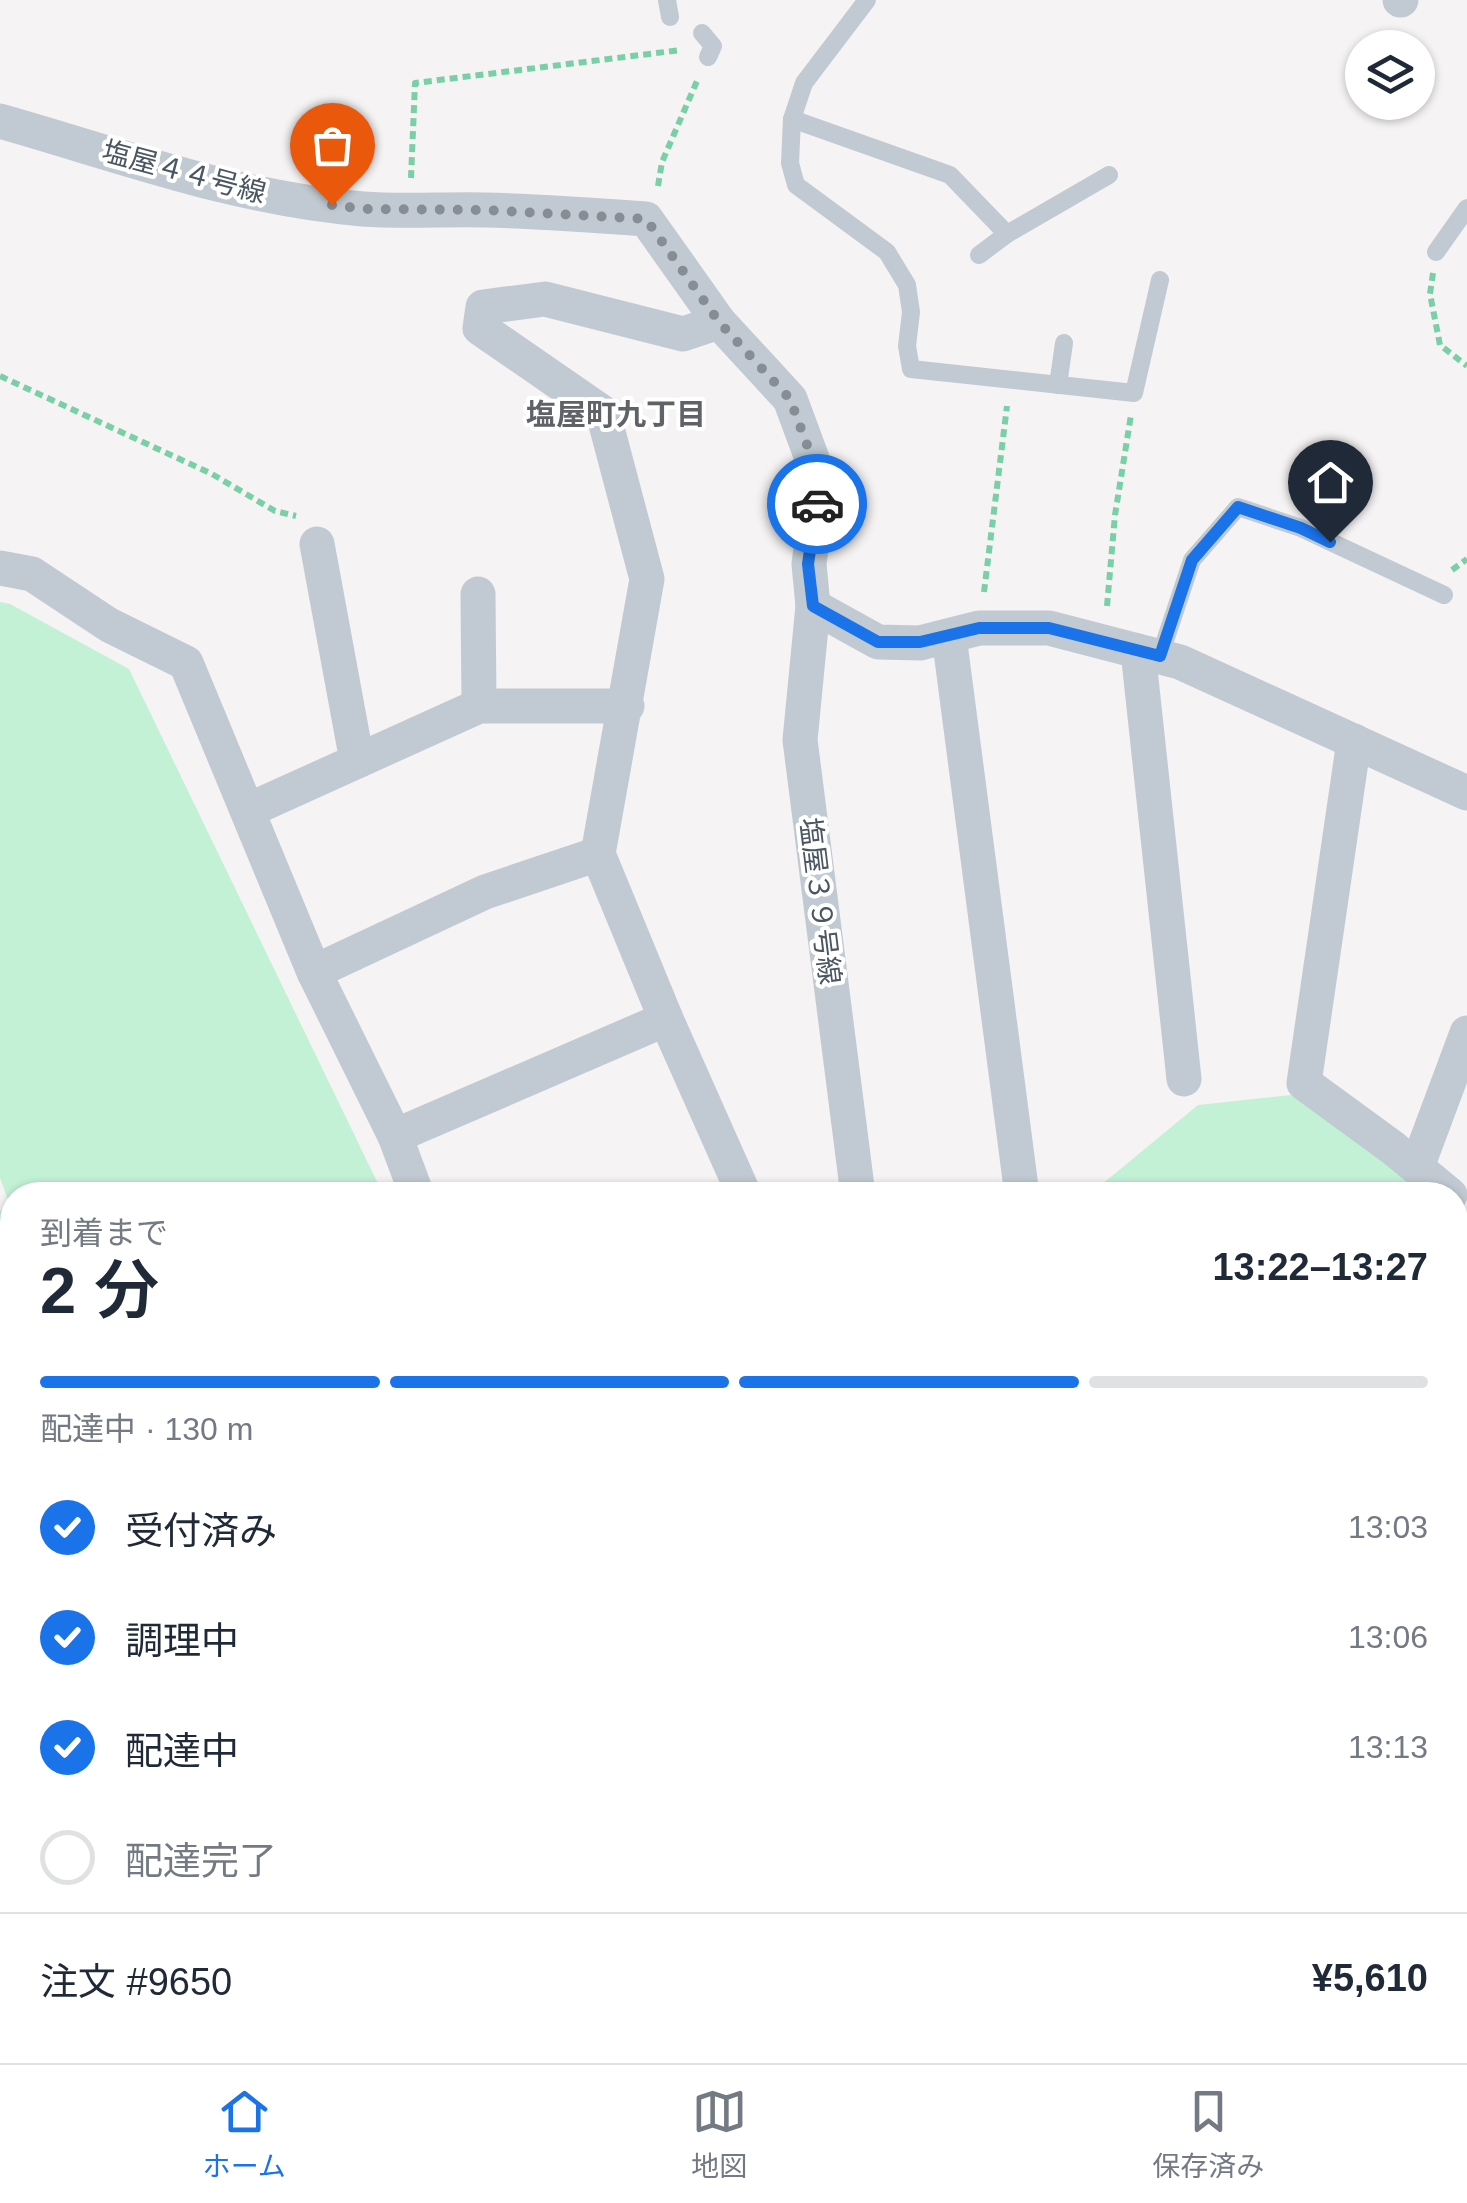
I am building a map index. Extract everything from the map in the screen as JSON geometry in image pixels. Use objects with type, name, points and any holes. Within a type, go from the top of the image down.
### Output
[{"type":"street","name":"塩屋４４号線","points":[[0,121],[170,174],[267,196],[365,209],[570,213],[646,219]]},
{"type":"street","points":[[646,219],[719,322],[790,399],[820,480],[808,564],[813,606],[878,642],[920,642],[964,632],[1049,628],[1180,662],[1467,792]]},
{"type":"street","points":[[719,322],[682,334],[545,299],[483,307],[480,328],[604,413],[647,579],[598,854],[739,1182]]},
{"type":"street","points":[[318,544],[357,761]]},
{"type":"street","points":[[0,568],[32,574],[108,625],[186,663],[314,972],[395,1136],[413,1182]]},
{"type":"street","points":[[478,594],[478,706]]},
{"type":"street","name":"塩屋３９号線","points":[[813,606],[800,740],[856,1182]]},
{"type":"street","points":[[964,632],[1021,1182]]},
{"type":"street","points":[[1149,654],[1184,1079]]},
{"type":"street","points":[[249,810],[478,706],[626,706]]},
{"type":"street","points":[[1354,741],[1304,1083],[1435,1182]]},
{"type":"street","points":[[314,972],[485,892],[598,854]]},
{"type":"street","points":[[395,1136],[666,1019]]},
{"type":"street","points":[[1417,1167],[1467,1034]]},
{"type":"lane","points":[[867,0],[804,83],[792,119],[790,162],[796,185],[887,252],[906,285],[911,312],[907,346],[911,369],[1134,393],[1160,280]]},
{"type":"lane","points":[[792,119],[950,176],[1007,234]]},
{"type":"lane","points":[[979,254],[1109,175]]},
{"type":"lane","points":[[1436,252],[1460,232],[1467,208]]},
{"type":"lane","points":[[1058,385],[1064,344]]},
{"type":"lane","points":[[1149,654],[1192,560],[1238,507],[1301,528],[1444,595]]},
{"type":"path","points":[[410,209],[415,83],[708,45],[662,162],[657,192],[646,219]]},
{"type":"path","points":[[1436,252],[1430,294],[1440,345],[1467,366]]},
{"type":"path","points":[[0,376],[212,474],[275,512],[311,520],[318,544]]},
{"type":"path","points":[[964,632],[1010,379]]},
{"type":"path","points":[[1104,642],[1115,515],[1134,393]]},
{"type":"green space","points":[[0,602],[129,669],[377,1182],[1,1182]]},
{"type":"green space","points":[[1291,1095],[1370,1146],[1415,1182],[1105,1182],[1198,1105]]},
{"type":"way so far","points":[[332,205],[646,219],[719,322],[790,399],[820,480],[817,504]]},
{"type":"district","name":"塩屋町九丁目","points":[[616,414]]},
{"type":"route","points":[[817,504],[808,564],[813,606],[878,642],[920,642],[979,628],[1049,628],[1160,656],[1192,560],[1238,507],[1330,542]]}]
